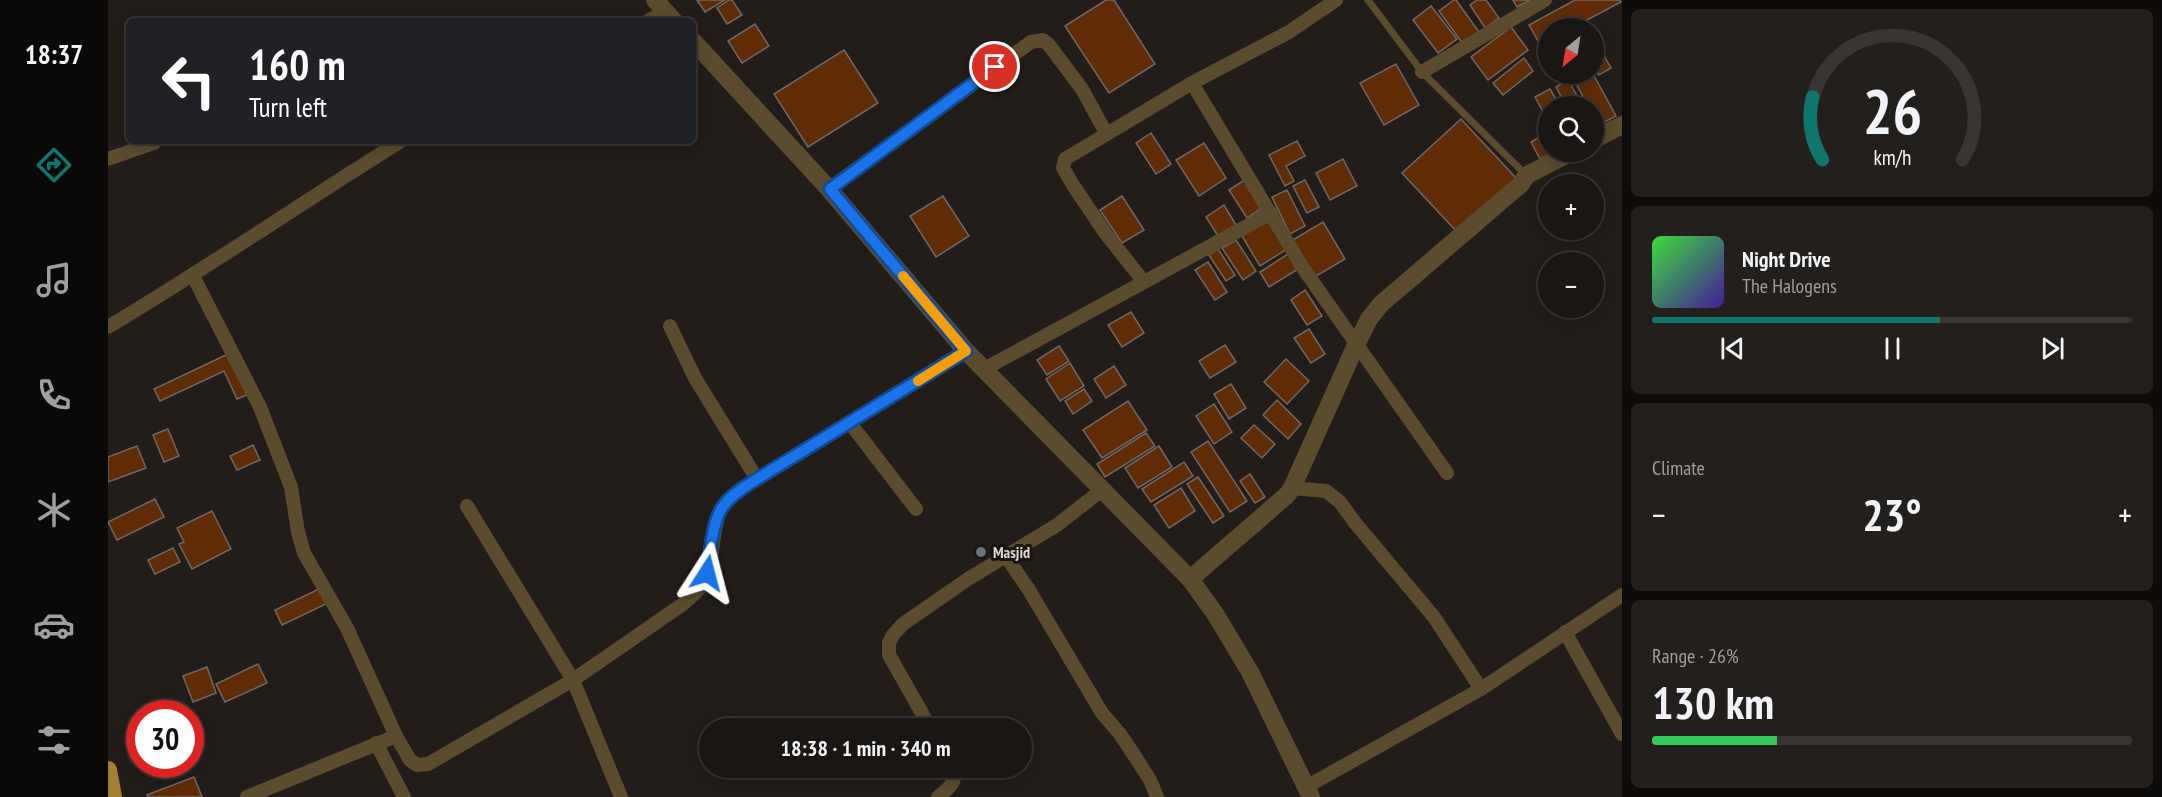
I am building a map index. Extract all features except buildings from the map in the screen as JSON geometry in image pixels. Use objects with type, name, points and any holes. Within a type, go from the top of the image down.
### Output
[{"type":"highway","points":[[108,770],[113,797]]},
{"type":"street","points":[[1144,282],[1106,234],[1073,185],[1063,168],[1065,159],[1192,83],[1289,32],[1336,0]]},
{"type":"street","points":[[1422,72],[1545,0]]},
{"type":"street","points":[[830,189],[1031,42],[1043,40],[1049,45],[1082,89],[1106,133]]},
{"type":"street","points":[[696,44],[830,189],[966,351],[986,368],[1190,579],[1227,632],[1250,672],[1308,792],[1481,689],[1622,595]]},
{"type":"street","points":[[1192,83],[1303,268],[1447,473]]},
{"type":"street","points":[[1604,134],[1622,125]]},
{"type":"street","points":[[108,159],[151,144]]},
{"type":"street","points":[[108,327],[194,276],[254,234],[396,144]]},
{"type":"street","points":[[1190,579],[1287,495],[1292,488],[1356,345],[1369,319],[1381,304],[1521,184],[1527,175],[1552,162]]},
{"type":"street","points":[[986,368],[1271,213]]},
{"type":"street","points":[[194,276],[260,407],[288,477],[304,553],[347,628],[396,736],[410,760],[422,766],[573,680],[683,604],[698,591],[705,581],[713,536],[722,507],[734,495],[966,351]]},
{"type":"street","points":[[670,326],[695,378],[757,479]]},
{"type":"street","points":[[850,423],[916,509]]},
{"type":"street","points":[[1292,488],[1326,491],[1340,502],[1356,525],[1434,617],[1481,689]]},
{"type":"street","points":[[925,718],[889,655],[892,634],[903,624],[1005,555],[1057,525],[1102,490]]},
{"type":"street","points":[[467,506],[573,680],[621,797]]},
{"type":"street","points":[[1005,555],[1029,590],[1102,713],[1120,734],[1150,780],[1157,797]]},
{"type":"street","points":[[1565,632],[1622,734]]},
{"type":"street","points":[[247,797],[396,736]]},
{"type":"street","points":[[376,743],[404,797]]},
{"type":"street","points":[[938,797],[952,785],[955,778]]},
{"type":"lane","points":[[1368,0],[1422,72],[1527,175]]},
{"type":"slow traffic","points":[[903,276],[966,351],[918,381]]},
{"type":"place","name":"Masjid","points":[[981,552]]},
{"type":"route","points":[[707,573],[719,513],[729,499],[757,479],[966,351],[830,189],[995,67]]}]
